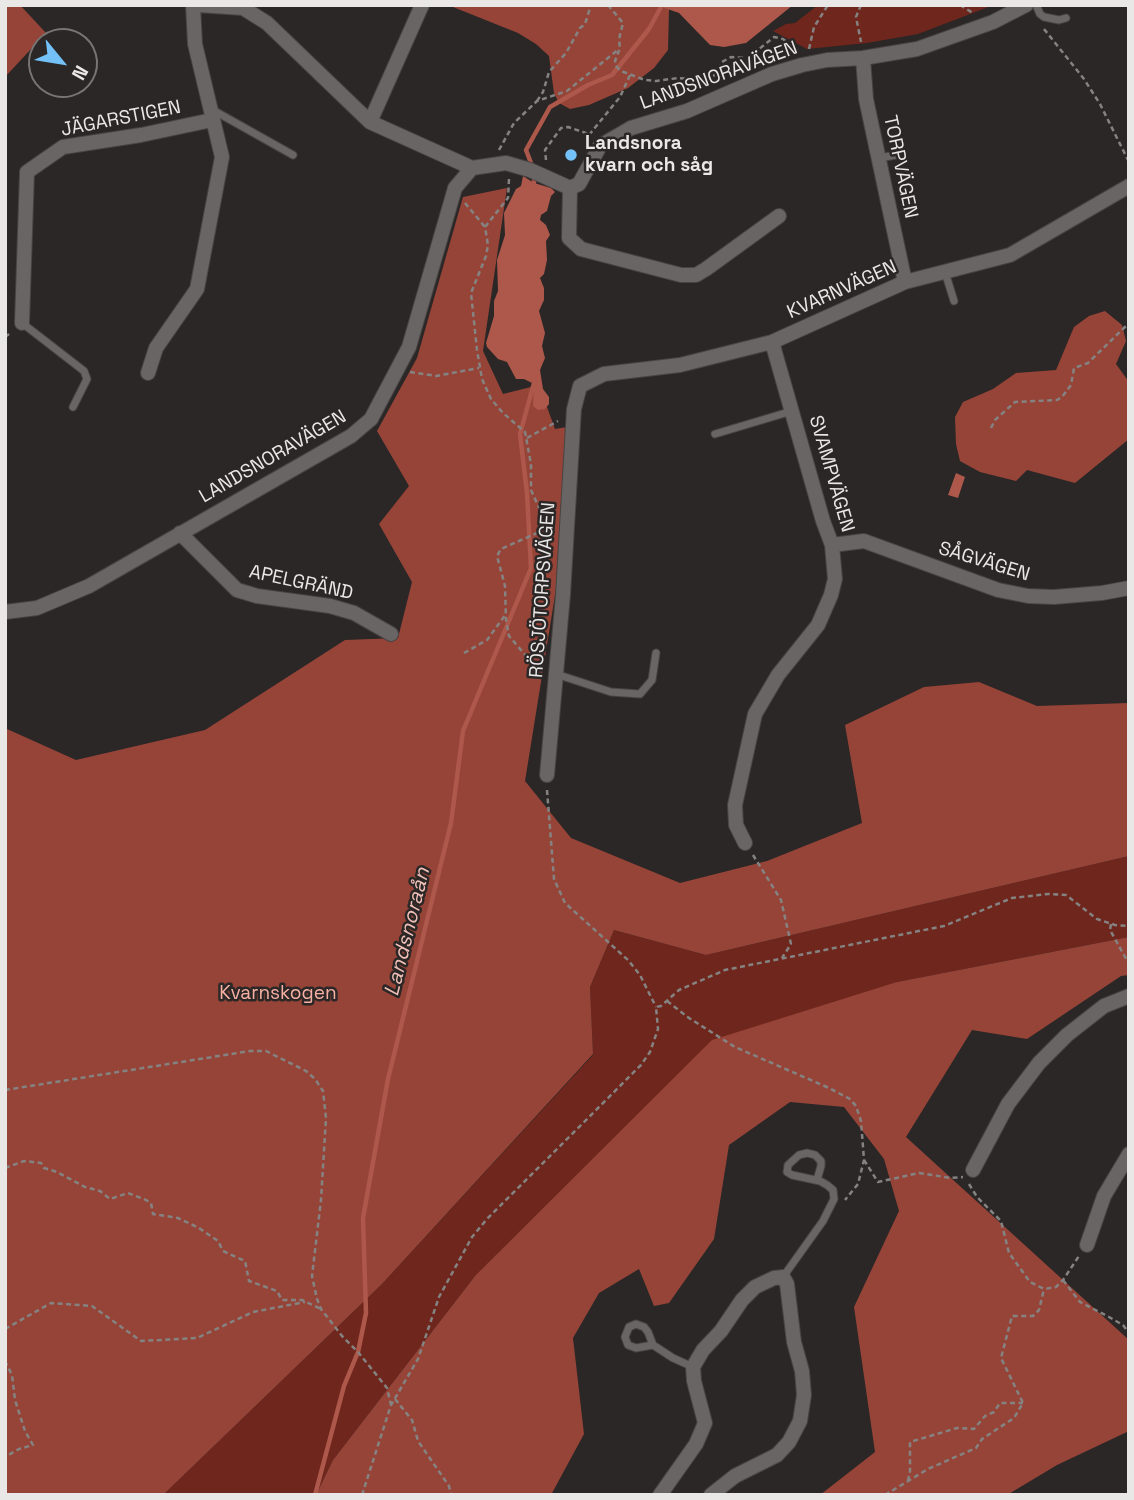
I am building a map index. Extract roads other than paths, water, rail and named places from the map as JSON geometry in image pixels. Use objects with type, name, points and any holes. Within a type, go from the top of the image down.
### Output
[{"type":"street","points":[[195,5],[243,8],[267,23],[370,121],[472,168],[500,163],[530,170],[570,188],[569,238],[582,249],[681,275],[696,275],[779,216]]},
{"type":"street","name":"JÄGARSTIGEN","points":[[148,373],[156,348],[197,289],[222,157],[195,44],[195,5]]},
{"type":"street","points":[[370,121],[422,5]]},
{"type":"street","name":"LANDSNORAVÄGEN","points":[[570,188],[579,184],[599,149],[631,128],[687,111],[772,74],[862,52],[917,49],[993,22],[1026,5]]},
{"type":"street","name":"TORPVÄGEN","points":[[862,52],[866,99],[905,282]]},
{"type":"street","name":"JÄGARSTIGEN","points":[[22,323],[27,172],[63,147],[141,135],[211,114]]},
{"type":"street","name":"LANDSNORAVÄGEN","points":[[5,612],[37,608],[89,586],[351,436],[371,419],[409,347],[455,188],[472,168]]},
{"type":"street","name":"KVARNVÄGEN","points":[[573,413],[580,386],[604,374],[680,365],[772,342],[905,282],[1010,256],[1129,186]]},
{"type":"street","name":"SVAMPVÄGEN","points":[[745,843],[736,825],[735,805],[755,714],[778,675],[818,625],[835,579],[832,545],[822,521],[772,342]]},
{"type":"street","name":"RÖSJÖTORPSVÄGEN","points":[[547,775],[566,566],[573,413]]},
{"type":"street","name":"APELGRÄND","points":[[180,533],[237,590],[257,596],[330,606],[354,613],[391,634]]},
{"type":"street","name":"SÅGVÄGEN","points":[[832,545],[864,541],[998,590],[1028,596],[1078,596],[1129,588]]},
{"type":"street","points":[[973,1170],[1008,1104],[1039,1063],[1067,1035],[1104,1006],[1129,996]]},
{"type":"street","points":[[1087,1245],[1104,1196],[1129,1154]]},
{"type":"street","points":[[660,1495],[696,1444],[705,1423],[693,1367],[703,1350],[755,1287],[774,1278],[783,1278],[802,1371],[804,1395],[800,1421],[789,1442],[778,1455],[736,1476],[711,1495]]},
{"type":"lane","points":[[1036,5],[1044,17],[1059,20],[1066,18]]},
{"type":"lane","points":[[211,114],[293,155]]},
{"type":"lane","points":[[879,158],[896,155]]},
{"type":"lane","points":[[945,272],[954,301]]},
{"type":"lane","points":[[22,323],[84,372],[87,379],[73,407]]},
{"type":"lane","points":[[715,434],[793,411]]},
{"type":"lane","points":[[556,674],[611,692],[640,694],[652,680],[656,653]]},
{"type":"lane","points":[[783,1278],[833,1202],[833,1190],[817,1180],[792,1175],[787,1171],[788,1166],[799,1155],[815,1155],[821,1161],[817,1180]]},
{"type":"lane","points":[[653,1345],[693,1367]]},
{"type":"waterway","points":[[534,183],[534,171],[526,150],[550,107],[588,85],[612,75],[649,29],[661,7]]},
{"type":"waterway","name":"Landsnoraån","points":[[315,1495],[344,1386],[358,1352],[366,1313],[363,1218],[388,1079],[451,823],[463,731],[531,568],[527,493],[520,434],[534,383]]},
{"type":"place","name":"Landsnora kvarn och såg","points":[[571,155]]},
{"type":"park label","name":"Kvarnskogen","points":[[278,994]]}]
